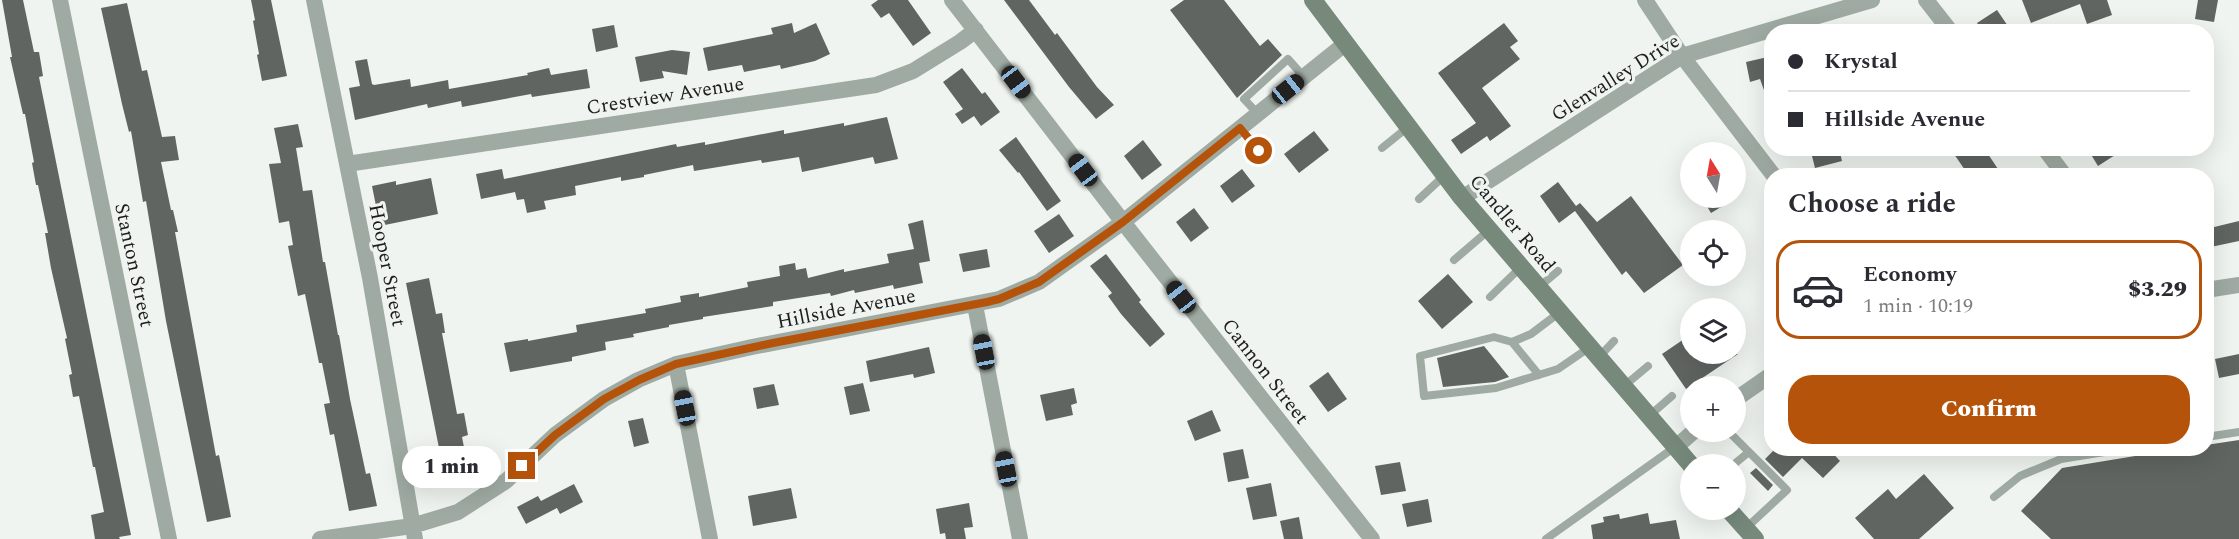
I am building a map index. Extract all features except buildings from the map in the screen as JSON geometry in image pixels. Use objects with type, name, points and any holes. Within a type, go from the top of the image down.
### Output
[{"type":"main road","name":"Candler Road","points":[[1313,0],[1462,198],[1682,454]]},
{"type":"main road","points":[[1738,520],[1750,534]]},
{"type":"street","name":"Stanton Street","points":[[60,0],[170,539]]},
{"type":"street","name":"Hooper Street","points":[[314,0],[370,278],[414,533]]},
{"type":"street","name":"Cannon Street","points":[[952,0],[1372,539]]},
{"type":"street","points":[[1645,0],[1682,56],[1768,168]]},
{"type":"street","name":"Glenvalley Drive","points":[[1791,24],[1872,0]]},
{"type":"street","points":[[1926,0],[1945,24]]},
{"type":"street","name":"Crestview Avenue","points":[[347,164],[876,85],[913,71],[976,30]]},
{"type":"street","name":"Glenvalley Drive","points":[[1462,198],[1682,56],[1764,32]]},
{"type":"street","name":"Hillside Avenue","points":[[320,539],[414,533],[458,513],[506,482],[555,435],[604,399],[676,364],[869,324],[975,305],[999,299],[1039,282],[1123,222],[1346,43]]},
{"type":"street","points":[[2214,289],[2239,285]]},
{"type":"street","points":[[975,305],[1020,539]]},
{"type":"street","points":[[676,364],[710,539]]},
{"type":"street","points":[[1746,392],[1764,380]]},
{"type":"street","points":[[1676,447],[1682,442]]},
{"type":"lane","points":[[1258,114],[1244,99],[1288,59],[1304,77]]},
{"type":"lane","points":[[1382,148],[1408,127]]},
{"type":"lane","points":[[1240,128],[1259,151]]},
{"type":"lane","points":[[1419,199],[1445,176]]},
{"type":"lane","points":[[1454,260],[1489,230]]},
{"type":"lane","points":[[1490,297],[1521,267]]},
{"type":"lane","points":[[1539,287],[1558,271]]},
{"type":"lane","points":[[1512,342],[1531,334],[1560,312]]},
{"type":"lane","points":[[1539,375],[1512,342],[1494,337],[1420,356],[1424,396],[1496,388],[1539,375],[1558,369],[1614,341]]},
{"type":"lane","points":[[1624,387],[1648,366]]},
{"type":"lane","points":[[1649,416],[1672,396]]},
{"type":"lane","points":[[2214,436],[2239,432]]},
{"type":"lane","points":[[1739,442],[1787,490],[1750,534]]},
{"type":"lane","points":[[1546,539],[1676,447]]},
{"type":"lane","points":[[1994,497],[2020,476],[2061,459],[2079,456]]},
{"type":"route","points":[[522,466],[555,435],[604,399],[676,364],[773,343],[975,305],[999,299],[1039,282],[1123,222],[1240,128],[1259,151]]}]
